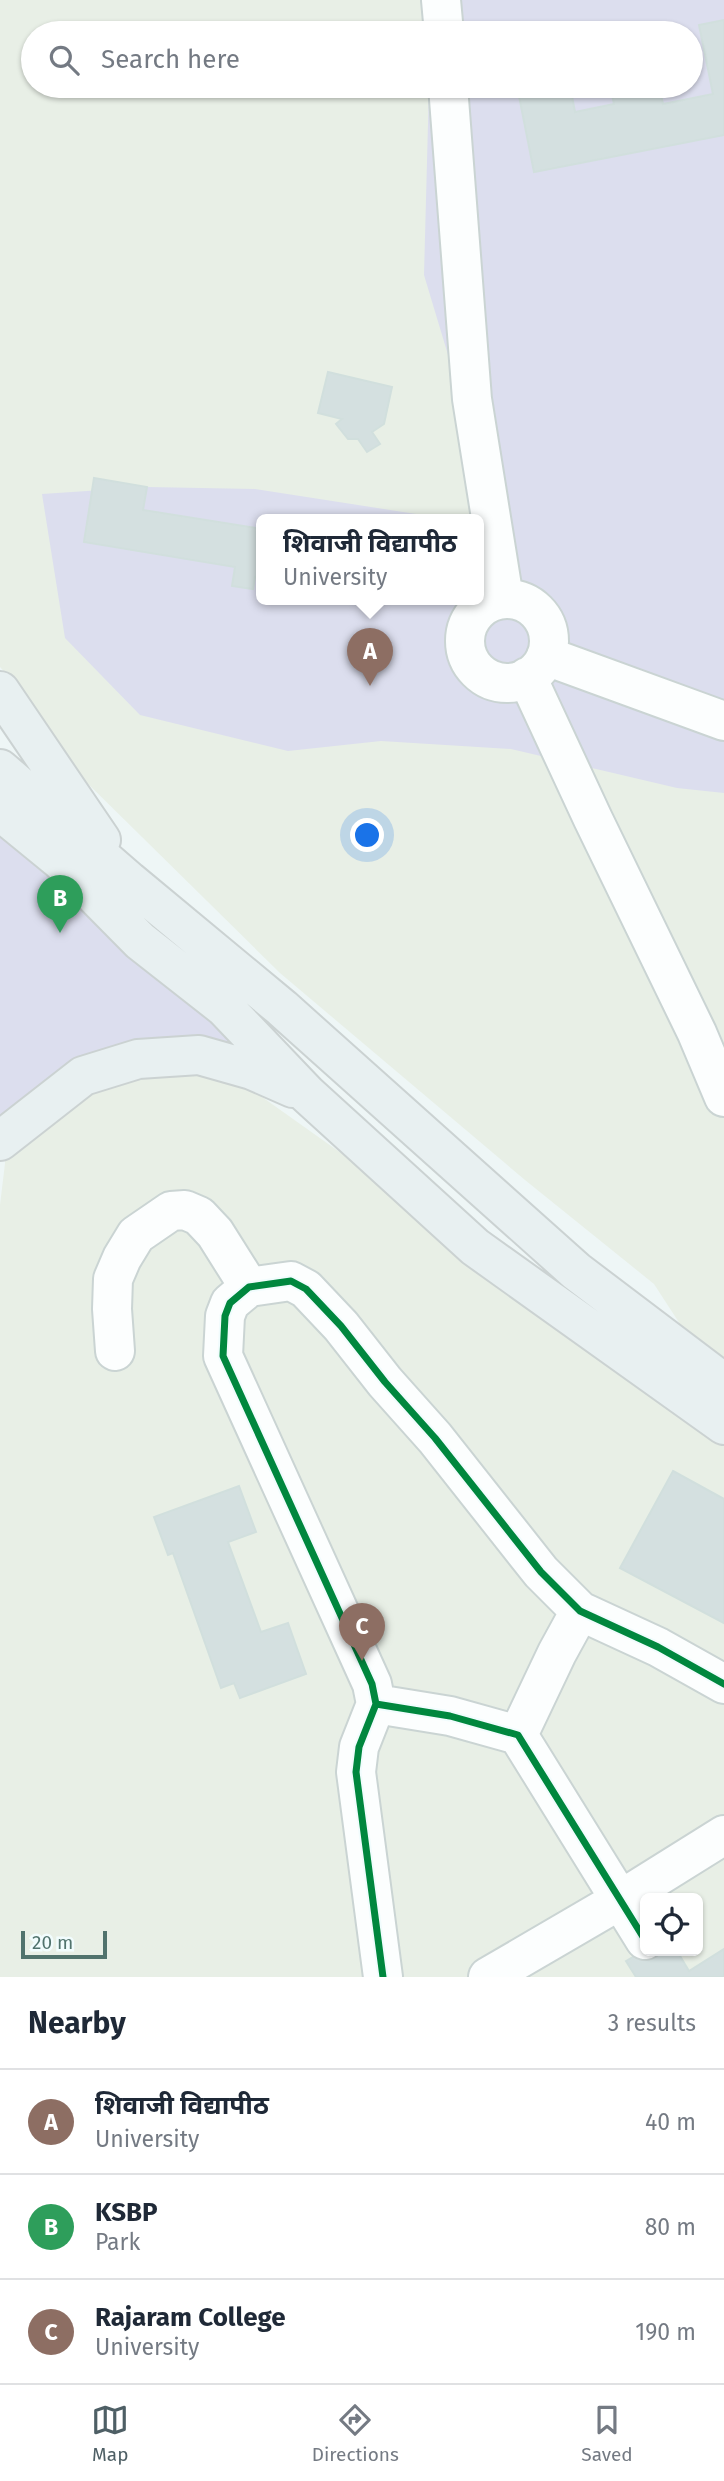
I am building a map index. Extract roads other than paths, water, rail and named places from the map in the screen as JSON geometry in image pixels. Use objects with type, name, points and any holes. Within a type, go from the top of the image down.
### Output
[{"type":"main road","points":[[0,691],[129,881]]},
{"type":"main road","points":[[0,769],[282,1008],[576,1271],[724,1383]]},
{"type":"main road","points":[[0,811],[60,860],[140,941],[224,1007],[307,1094],[475,1247],[724,1425]]},
{"type":"main road","points":[[0,1141],[83,1076],[138,1059],[198,1055],[253,1070],[307,1094]]},
{"type":"street","points":[[441,0],[443,21]]},
{"type":"street","points":[[449,98],[472,398],[504,599]]},
{"type":"street","points":[[504,599],[531,606],[541,616],[549,643],[536,667],[514,682],[487,678],[476,670],[468,659],[465,632],[479,609],[504,599]]},
{"type":"street","points":[[536,667],[724,721]]},
{"type":"street","points":[[536,667],[593,819],[697,1034],[724,1097]]},
{"type":"street","points":[[115,1350],[113,1279],[136,1236],[171,1211],[185,1210],[199,1216],[215,1233],[249,1287]]},
{"type":"street","points":[[383,1977],[356,1772],[359,1746],[376,1704],[372,1684],[223,1356],[225,1316],[230,1303],[249,1287],[292,1281],[306,1289],[341,1326],[385,1382],[435,1438],[541,1572],[580,1611],[657,1647],[724,1684]]},
{"type":"street","points":[[518,1735],[580,1611]]},
{"type":"street","points":[[376,1704],[450,1716],[518,1735],[640,1932]]},
{"type":"street","points":[[488,1977],[724,1835]]},
{"type":"place","name":"शिवाजी विद्यापीठ","points":[[370,686]]},
{"type":"place","name":"KSBP","points":[[60,933]]},
{"type":"place","name":"Rajaram College","points":[[362,1661]]}]
